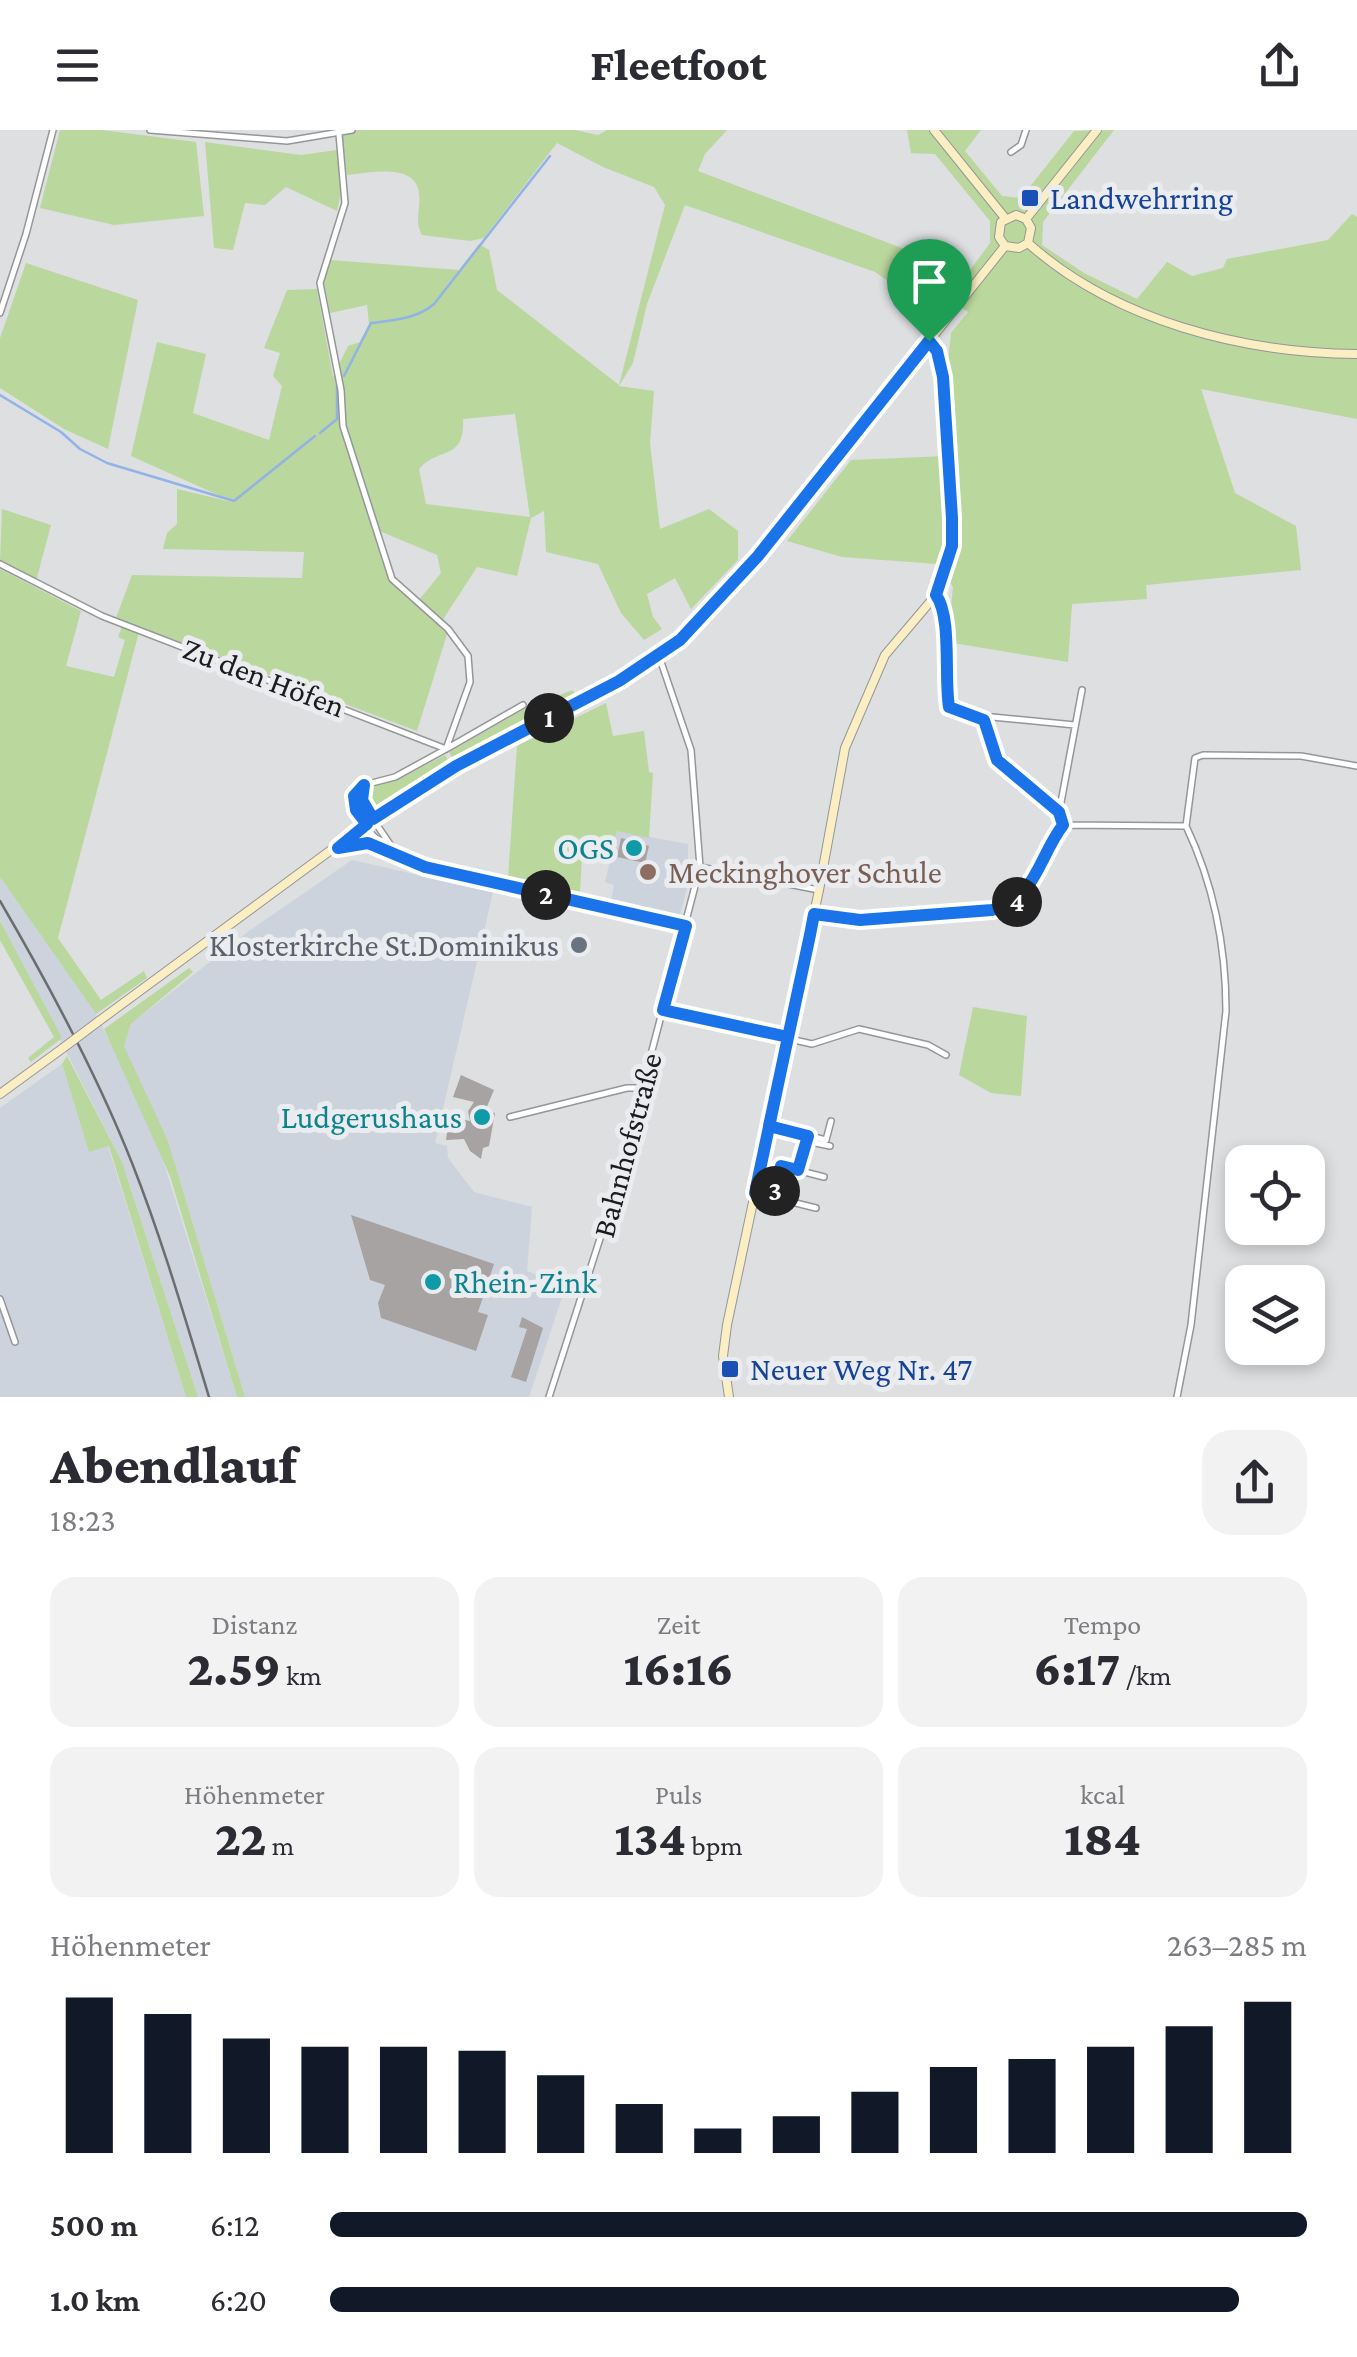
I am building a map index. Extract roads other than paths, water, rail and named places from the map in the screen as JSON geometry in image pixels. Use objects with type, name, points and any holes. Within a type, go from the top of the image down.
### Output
[{"type":"main road","points":[[934,130],[1005,218]]},
{"type":"main road","points":[[1026,220],[1097,130]]},
{"type":"main road","points":[[1016,215],[1026,220],[1032,228],[1028,243],[1014,249],[1005,246],[998,232],[1005,218],[1016,215]]},
{"type":"main road","points":[[1028,243],[1096,290],[1196,330],[1279,350],[1357,354]]},
{"type":"main road","points":[[0,1094],[370,822],[456,766],[660,656],[711,611],[744,573],[1005,246]]},
{"type":"main road","points":[[729,1397],[724,1356],[727,1325],[819,890],[844,748],[885,655],[936,595],[952,546],[943,377],[937,351],[929,341]]},
{"type":"street","points":[[0,312],[26,234],[52,130]]},
{"type":"street","points":[[150,130],[287,141],[352,130]]},
{"type":"street","points":[[1012,152],[1021,145],[1026,130]]},
{"type":"street","points":[[339,134],[345,203],[320,283],[341,390],[343,426],[392,579],[448,629],[468,656],[470,682],[447,749]]},
{"type":"street","name":"Zu den Höfen","points":[[0,564],[102,616],[447,749]]},
{"type":"street","points":[[936,595],[945,607],[944,678],[949,707],[984,720],[992,717],[1076,725]]},
{"type":"street","name":"Bahnhofstraße","points":[[550,1397],[600,1243],[700,867],[691,750],[660,656]]},
{"type":"street","points":[[814,914],[860,920],[1010,906],[1027,889],[1063,825],[1059,812],[1082,690]]},
{"type":"street","points":[[398,856],[356,810],[354,796],[364,785],[395,776],[523,705]]},
{"type":"street","points":[[984,720],[997,760],[1059,812]]},
{"type":"street","points":[[1177,1397],[1196,1292],[1226,1012],[1217,913],[1186,826],[1195,758],[1302,756],[1357,766]]},
{"type":"street","points":[[370,822],[385,850]]},
{"type":"street","points":[[1063,825],[1186,826]]},
{"type":"street","points":[[338,848],[368,843],[425,867],[686,926]]},
{"type":"street","points":[[700,867],[819,890]]},
{"type":"street","points":[[663,1010],[820,1043],[859,1029],[928,1045],[946,1056]]},
{"type":"street","points":[[510,1117],[627,1088],[643,1088]]},
{"type":"street","points":[[807,1138],[826,1140],[831,1121]]},
{"type":"street","points":[[769,1126],[830,1146]]},
{"type":"street","points":[[798,1170],[807,1138]]},
{"type":"street","points":[[773,1197],[781,1166],[824,1177]]},
{"type":"street","points":[[755,1193],[816,1208]]},
{"type":"street","points":[[0,1299],[15,1342]]},
{"type":"waterway","points":[[344,376],[371,323],[412,316],[434,304],[550,156]]},
{"type":"waterway","points":[[320,433],[337,419],[337,387]]},
{"type":"waterway","points":[[0,395],[107,463],[234,501],[315,436]]},
{"type":"railway","points":[[0,901],[71,1029],[118,1129],[163,1250],[209,1397]]},
{"type":"place","name":"Landwehrring","points":[[1030,198]]},
{"type":"place","name":"OGS","points":[[634,848]]},
{"type":"place","name":"Meckinghover Schule","points":[[648,872]]},
{"type":"place","name":"Klosterkirche St.Dominikus","points":[[579,945]]},
{"type":"place","name":"Ludgerushaus","points":[[482,1117]]},
{"type":"place","name":"Rhein-Zink","points":[[433,1282]]},
{"type":"place","name":"Neuer Weg Nr. 47","points":[[730,1369]]}]
